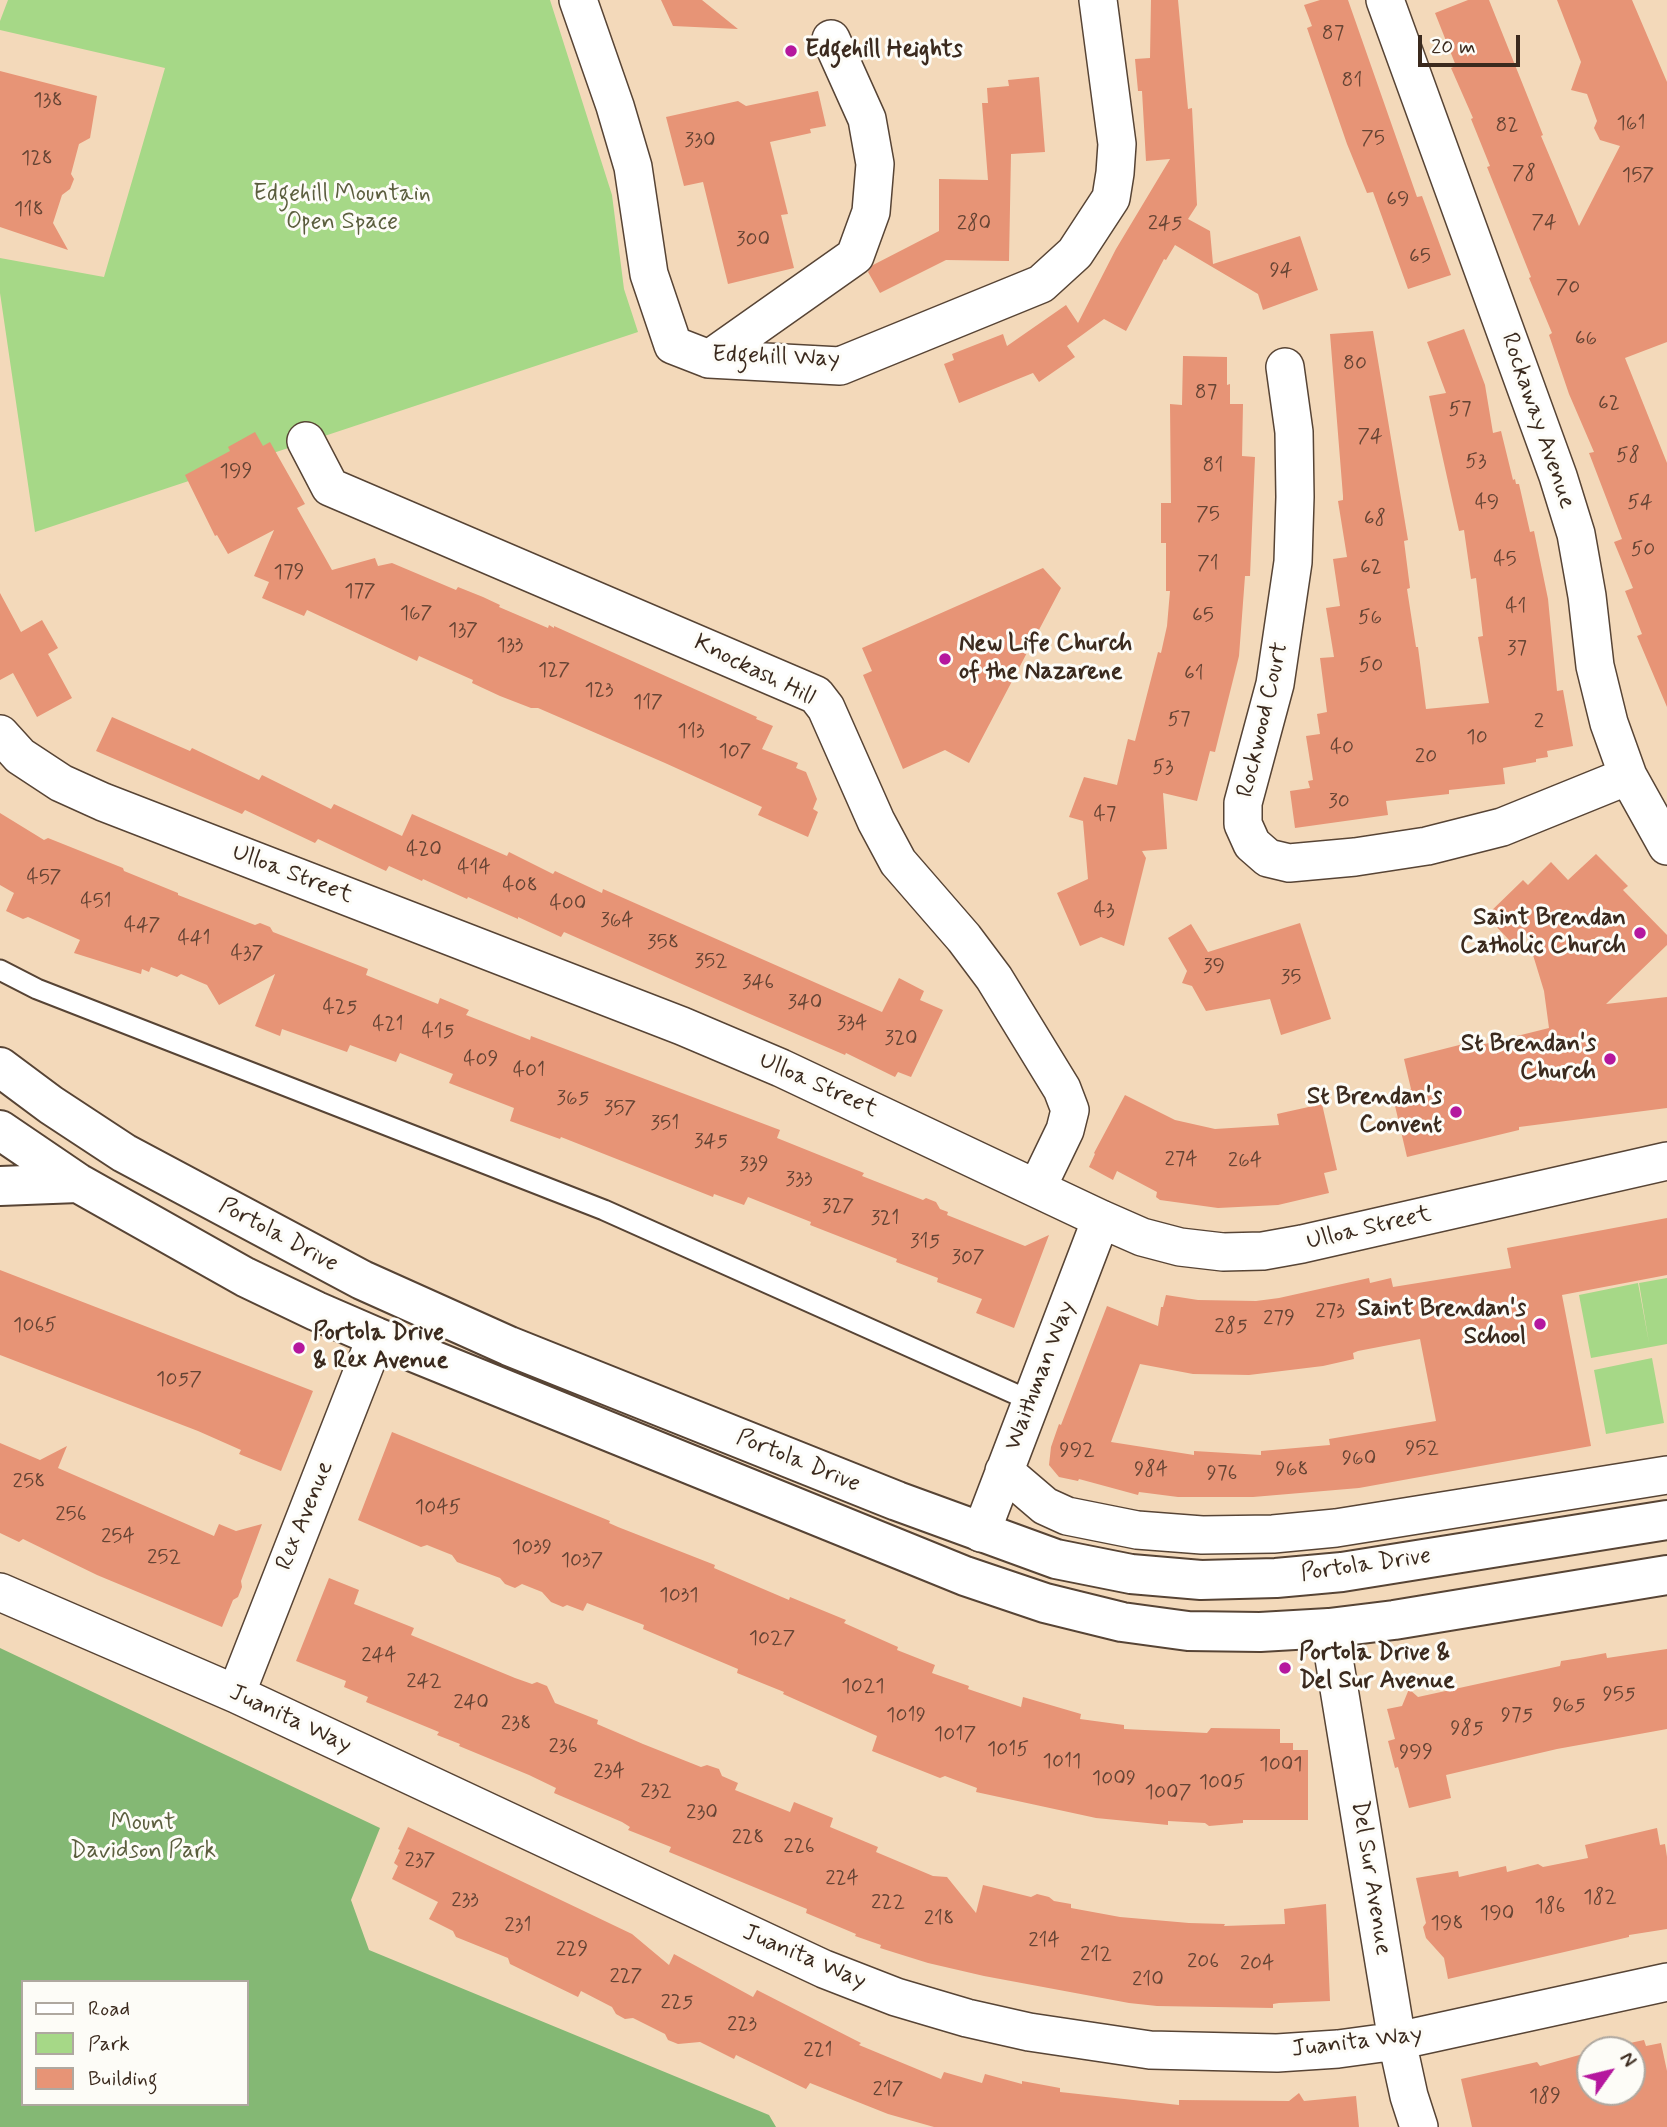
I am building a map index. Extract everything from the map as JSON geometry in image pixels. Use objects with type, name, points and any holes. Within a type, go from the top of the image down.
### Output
[{"type":"main road","name":"Portola Drive","points":[[0,1067],[51,1105],[124,1153],[362,1280],[522,1351],[981,1533],[1056,1559],[1131,1574],[1213,1580],[1276,1578],[1342,1572],[1667,1520]]},
{"type":"main road","name":"Portola Drive","points":[[0,1130],[78,1183],[245,1277],[376,1337],[965,1576],[1045,1603],[1122,1622],[1188,1631],[1260,1632],[1329,1628],[1394,1619],[1667,1575]]},
{"type":"main road","points":[[0,1186],[78,1183]]},
{"type":"street","name":"Edgehill Way","points":[[578,0],[633,167],[649,274],[673,345],[709,359],[840,366],[1041,284],[1075,253],[1111,198],[1115,173],[1117,144],[1098,0]]},
{"type":"street","name":"Rockaway Avenue","points":[[1385,0],[1558,476],[1576,534],[1595,666],[1609,723],[1628,776],[1667,846]]},
{"type":"street","points":[[709,359],[855,256],[871,212],[875,163],[867,119],[831,39]]},
{"type":"street","name":"Rockwood Court","points":[[1285,367],[1294,432],[1293,562],[1275,684],[1243,803],[1243,824],[1252,844],[1268,858],[1289,863],[1355,857],[1427,846],[1502,827],[1628,776]]},
{"type":"street","name":"Knockash Hill","points":[[306,441],[330,487],[816,695],[826,708],[876,821],[898,862],[964,938],[994,978],[1062,1089],[1070,1110],[1037,1188]]},
{"type":"street","name":"Ulloa Street","points":[[0,734],[20,755],[61,783],[103,802],[682,1026],[780,1068],[1101,1219],[1142,1237],[1180,1247],[1223,1252],[1263,1251],[1667,1161]]},
{"type":"street","name":"Waithman Way","points":[[981,1533],[1101,1219]]},
{"type":"street","name":"Rex Avenue","points":[[236,1694],[376,1337]]},
{"type":"street","name":"Portola Drive","points":[[1004,1471],[1045,1506],[1067,1516],[1137,1530],[1202,1535],[1273,1534],[1336,1528],[1667,1475]]},
{"type":"street","name":"Juanita Way","points":[[0,1592],[236,1694],[758,1940],[896,1997],[955,2015],[1040,2034],[1150,2050],[1277,2053],[1397,2041],[1667,1982]]},
{"type":"street","name":"Del Sur Avenue","points":[[1329,1628],[1397,2041],[1419,2127]]},
{"type":"lane","points":[[0,970],[37,989],[604,1210],[1031,1401]]},
{"type":"green space","name":"Edgehill Mountain Open Space","points":[[8,0],[550,0],[612,195],[624,289],[638,332],[35,532],[0,293],[0,258],[104,277],[165,68],[0,30],[0,21]]},
{"type":"green space","points":[[1667,1278],[1667,1344],[1591,1358],[1579,1295],[1638,1283],[1649,1343],[1639,1283]]},
{"type":"green space","points":[[1652,1358],[1664,1423],[1606,1434],[1594,1370]]},
{"type":"green space","name":"Mount Davidson Park","points":[[0,1648],[380,1828],[351,1900],[369,1950],[769,2115],[776,2127],[0,2127]]},
{"type":"building","points":[[661,0],[702,0],[738,29],[673,26]]},
{"type":"building","points":[[1151,0],[1178,0],[1188,109],[1192,108],[1197,205],[1188,219],[1210,231],[1213,264],[1300,236],[1318,290],[1263,310],[1258,294],[1175,245],[1166,260],[1164,259],[1126,331],[1104,319],[1067,346],[1075,357],[1039,382],[1033,373],[959,403],[944,364],[954,360],[952,354],[1003,334],[1007,346],[1066,305],[1078,323],[1116,249],[1170,159],[1146,161],[1142,91],[1138,91],[1135,59],[1150,58]]},
{"type":"building","points":[[1320,0],[1348,0],[1417,197],[1422,196],[1451,275],[1408,289],[1373,192],[1367,193],[1347,144],[1307,28],[1312,26],[1304,5]]},
{"type":"building","points":[[1468,0],[1489,0],[1579,226],[1620,146],[1600,140],[1594,128],[1597,121],[1587,94],[1571,90],[1581,62],[1557,0],[1632,0],[1667,82],[1667,342],[1625,358],[1667,463],[1667,707],[1637,636],[1642,634],[1625,591],[1633,588],[1614,542],[1622,539],[1589,453],[1594,452],[1569,394],[1549,335],[1552,333],[1487,167],[1490,166],[1451,68],[1456,66],[1435,13]]},
{"type":"building","points":[[0,71],[97,96],[90,138],[79,144],[71,174],[74,179],[70,189],[62,195],[53,223],[68,250],[0,227]]},
{"type":"building","points":[[1039,77],[1045,152],[1011,154],[1009,261],[946,260],[880,293],[868,272],[873,265],[939,231],[939,179],[988,180],[982,103],[988,103],[987,88],[1009,86],[1008,80]]},
{"type":"building","points":[[818,91],[826,126],[810,129],[811,133],[770,142],[788,214],[781,215],[794,268],[728,284],[703,182],[684,186],[666,117],[738,101],[746,106]]},
{"type":"building","points":[[1464,329],[1485,385],[1493,433],[1501,431],[1513,480],[1519,484],[1530,532],[1534,531],[1548,599],[1557,691],[1563,690],[1573,746],[1547,751],[1548,757],[1536,759],[1536,762],[1503,768],[1505,784],[1386,801],[1388,815],[1295,828],[1290,791],[1310,788],[1308,781],[1313,780],[1306,736],[1320,734],[1317,714],[1327,712],[1320,658],[1334,657],[1326,608],[1340,606],[1333,559],[1347,557],[1338,501],[1343,500],[1343,496],[1330,334],[1373,331],[1408,540],[1404,541],[1410,588],[1407,589],[1426,709],[1489,703],[1478,637],[1483,636],[1476,578],[1471,579],[1464,530],[1459,531],[1429,396],[1446,393],[1427,342]]},
{"type":"building","points":[[1183,356],[1227,357],[1230,404],[1243,404],[1242,456],[1255,457],[1250,576],[1245,576],[1239,656],[1215,752],[1210,751],[1197,801],[1163,793],[1167,849],[1142,851],[1146,858],[1124,946],[1101,937],[1080,946],[1057,893],[1088,879],[1083,821],[1069,817],[1084,777],[1117,785],[1128,739],[1135,741],[1158,652],[1161,653],[1170,591],[1166,591],[1166,543],[1161,543],[1161,503],[1171,503],[1170,404],[1182,405]]},
{"type":"building","points":[[255,432],[263,446],[270,442],[305,504],[297,508],[332,570],[375,558],[378,566],[392,563],[456,590],[458,587],[483,597],[500,605],[499,607],[548,628],[549,625],[554,626],[773,726],[762,749],[798,763],[796,768],[806,772],[817,799],[813,809],[818,812],[808,837],[758,815],[762,807],[665,763],[538,708],[531,708],[500,696],[472,683],[473,680],[419,656],[417,661],[307,610],[304,616],[262,598],[269,582],[254,576],[274,530],[228,554],[217,535],[215,536],[185,475],[230,451],[228,447]]},
{"type":"building","name":"New Life Church of the Nazarene","points":[[1043,568],[1061,588],[969,763],[945,750],[903,769],[863,675],[872,671],[862,648]]},
{"type":"building","points":[[0,593],[21,632],[42,620],[58,648],[48,654],[72,698],[37,717],[13,673],[0,680]]},
{"type":"building","points":[[112,717],[190,751],[192,748],[259,780],[262,775],[331,809],[334,804],[402,836],[412,814],[507,856],[509,852],[553,874],[555,871],[602,893],[603,889],[882,1012],[899,978],[924,991],[920,1000],[943,1010],[911,1077],[898,1072],[895,1077],[846,1053],[845,1055],[564,932],[561,937],[389,866],[386,871],[318,839],[315,843],[245,810],[242,814],[96,751]]},
{"type":"building","points":[[0,813],[44,840],[48,838],[123,868],[124,871],[178,895],[255,925],[260,923],[270,927],[273,932],[368,969],[366,975],[438,1004],[440,998],[469,1010],[466,1015],[530,1040],[531,1036],[780,1130],[777,1138],[864,1173],[862,1176],[923,1200],[926,1198],[936,1202],[940,1209],[948,1212],[947,1215],[1025,1246],[1049,1235],[1014,1328],[976,1313],[982,1299],[937,1282],[938,1278],[896,1262],[897,1259],[810,1225],[811,1222],[748,1197],[744,1205],[714,1194],[713,1197],[561,1137],[560,1139],[510,1121],[514,1108],[449,1083],[453,1074],[400,1053],[396,1062],[350,1045],[347,1052],[282,1029],[280,1036],[255,1026],[275,974],[219,1005],[207,985],[181,974],[177,977],[151,967],[149,972],[142,969],[141,974],[74,953],[80,940],[28,917],[23,919],[6,911],[14,893],[0,885]]},
{"type":"building","points":[[1596,854],[1628,886],[1623,890],[1667,935],[1667,945],[1606,1004],[1667,997],[1667,1108],[1519,1127],[1519,1130],[1407,1157],[1392,1093],[1411,1089],[1404,1059],[1483,1039],[1485,1044],[1549,1028],[1544,991],[1526,932],[1513,944],[1486,916],[1523,880],[1528,885],[1551,862],[1568,880]]},
{"type":"building","points":[[1300,923],[1331,1019],[1281,1035],[1270,999],[1206,1011],[1192,986],[1182,983],[1187,971],[1168,938],[1191,924],[1208,952]]},
{"type":"building","points":[[1125,1095],[1175,1120],[1215,1129],[1279,1125],[1277,1114],[1322,1104],[1337,1170],[1324,1173],[1329,1193],[1278,1205],[1218,1208],[1160,1200],[1156,1197],[1157,1192],[1117,1171],[1113,1180],[1089,1167]]},
{"type":"building","points":[[1667,1218],[1667,1275],[1562,1295],[1591,1446],[1359,1488],[1253,1497],[1178,1497],[1139,1492],[1138,1495],[1079,1479],[1059,1477],[1049,1465],[1051,1447],[1059,1424],[1061,1425],[1107,1306],[1158,1326],[1166,1295],[1198,1300],[1256,1301],[1369,1278],[1370,1283],[1391,1278],[1393,1287],[1511,1268],[1507,1248]],"holes":[[[1420,1339],[1436,1421],[1329,1439],[1330,1445],[1261,1451],[1261,1455],[1194,1451],[1194,1455],[1111,1442],[1140,1364],[1193,1374],[1249,1375],[1323,1366],[1354,1359],[1353,1353],[1358,1351]]]},
{"type":"building","points":[[0,1270],[313,1391],[281,1471],[239,1454],[241,1450],[198,1431],[0,1355]]},
{"type":"building","points":[[392,1432],[715,1565],[714,1568],[789,1600],[790,1597],[846,1620],[844,1623],[898,1647],[897,1650],[935,1665],[932,1673],[1021,1707],[1023,1697],[1081,1714],[1080,1719],[1124,1725],[1124,1729],[1207,1733],[1211,1728],[1280,1729],[1280,1743],[1293,1743],[1293,1750],[1308,1750],[1308,1820],[1243,1820],[1243,1823],[1209,1826],[1205,1823],[1168,1821],[1168,1825],[1096,1818],[976,1792],[977,1788],[945,1776],[940,1778],[872,1751],[877,1736],[737,1673],[738,1669],[643,1629],[644,1625],[587,1603],[583,1611],[567,1605],[563,1607],[551,1602],[542,1592],[522,1584],[515,1588],[505,1584],[500,1578],[457,1562],[452,1555],[427,1545],[421,1547],[358,1520]]},
{"type":"building","points":[[0,1443],[40,1460],[67,1446],[58,1468],[214,1536],[219,1524],[236,1531],[262,1524],[241,1581],[242,1587],[238,1597],[233,1600],[222,1627],[97,1575],[23,1539],[19,1542],[0,1533]]},
{"type":"building","points":[[329,1578],[359,1590],[354,1604],[414,1628],[411,1635],[515,1678],[547,1686],[555,1703],[598,1720],[597,1724],[643,1744],[701,1767],[707,1765],[719,1769],[722,1776],[738,1783],[735,1790],[790,1812],[794,1802],[833,1818],[830,1827],[878,1847],[876,1852],[933,1876],[947,1877],[976,1913],[983,1885],[1031,1897],[1037,1894],[1071,1904],[1071,1908],[1120,1917],[1225,1924],[1224,1926],[1285,1924],[1284,1909],[1326,1904],[1330,2001],[1279,2003],[1273,2004],[1273,2008],[1129,2003],[984,1976],[880,1948],[881,1945],[806,1913],[807,1909],[669,1852],[671,1847],[628,1830],[630,1827],[622,1822],[554,1793],[556,1788],[459,1746],[460,1744],[437,1735],[439,1732],[366,1702],[368,1697],[344,1687],[346,1681],[296,1661]]},
{"type":"building","points":[[1667,1649],[1667,1729],[1557,1749],[1446,1775],[1451,1798],[1409,1808],[1388,1741],[1395,1739],[1387,1709],[1402,1706],[1409,1689],[1418,1697],[1560,1666],[1561,1661],[1606,1653],[1607,1658]]},
{"type":"building","points":[[408,1827],[632,1934],[669,1965],[674,1954],[753,1997],[757,1990],[861,2043],[859,2045],[941,2079],[944,2072],[982,2083],[985,2074],[1022,2084],[1022,2081],[1060,2088],[1060,2092],[1179,2105],[1179,2100],[1289,2101],[1299,2093],[1304,2101],[1356,2096],[1359,2127],[934,2127],[888,2114],[810,2083],[806,2089],[736,2055],[734,2059],[700,2042],[678,2044],[668,2040],[665,2034],[633,2018],[625,2019],[616,2014],[612,2007],[581,1991],[578,1997],[510,1964],[508,1958],[456,1937],[453,1931],[429,1919],[438,1902],[392,1879],[398,1866],[394,1863],[400,1850],[398,1849]]},
{"type":"building","points":[[1657,1828],[1660,1845],[1665,1844],[1667,1857],[1667,1929],[1629,1935],[1448,1979],[1444,1958],[1426,1938],[1423,1927],[1426,1923],[1416,1878],[1458,1871],[1459,1877],[1506,1866],[1507,1872],[1538,1864],[1543,1867],[1588,1858],[1585,1845]]},
{"type":"building","points":[[1661,2043],[1667,2071],[1667,2127],[1472,2127],[1461,2079],[1537,2062],[1540,2066],[1576,2056],[1576,2106],[1646,2106],[1646,2046]]},
{"type":"place","name":"Edgehill Heights","points":[[791,51]]},
{"type":"place","name":"New Life Church of the Nazarene","points":[[945,659]]},
{"type":"place","name":"Saint Brendan Catholic Church","points":[[1640,933]]},
{"type":"place","name":"St Brendan's Church","points":[[1610,1059]]},
{"type":"place","name":"St Brendan's Convent","points":[[1456,1112]]},
{"type":"place","name":"Saint Brendan's School","points":[[1540,1324]]},
{"type":"place","name":"Portola Drive & Rex Avenue","points":[[299,1348]]},
{"type":"place","name":"Portola Drive & Del Sur Avenue","points":[[1285,1668]]}]
